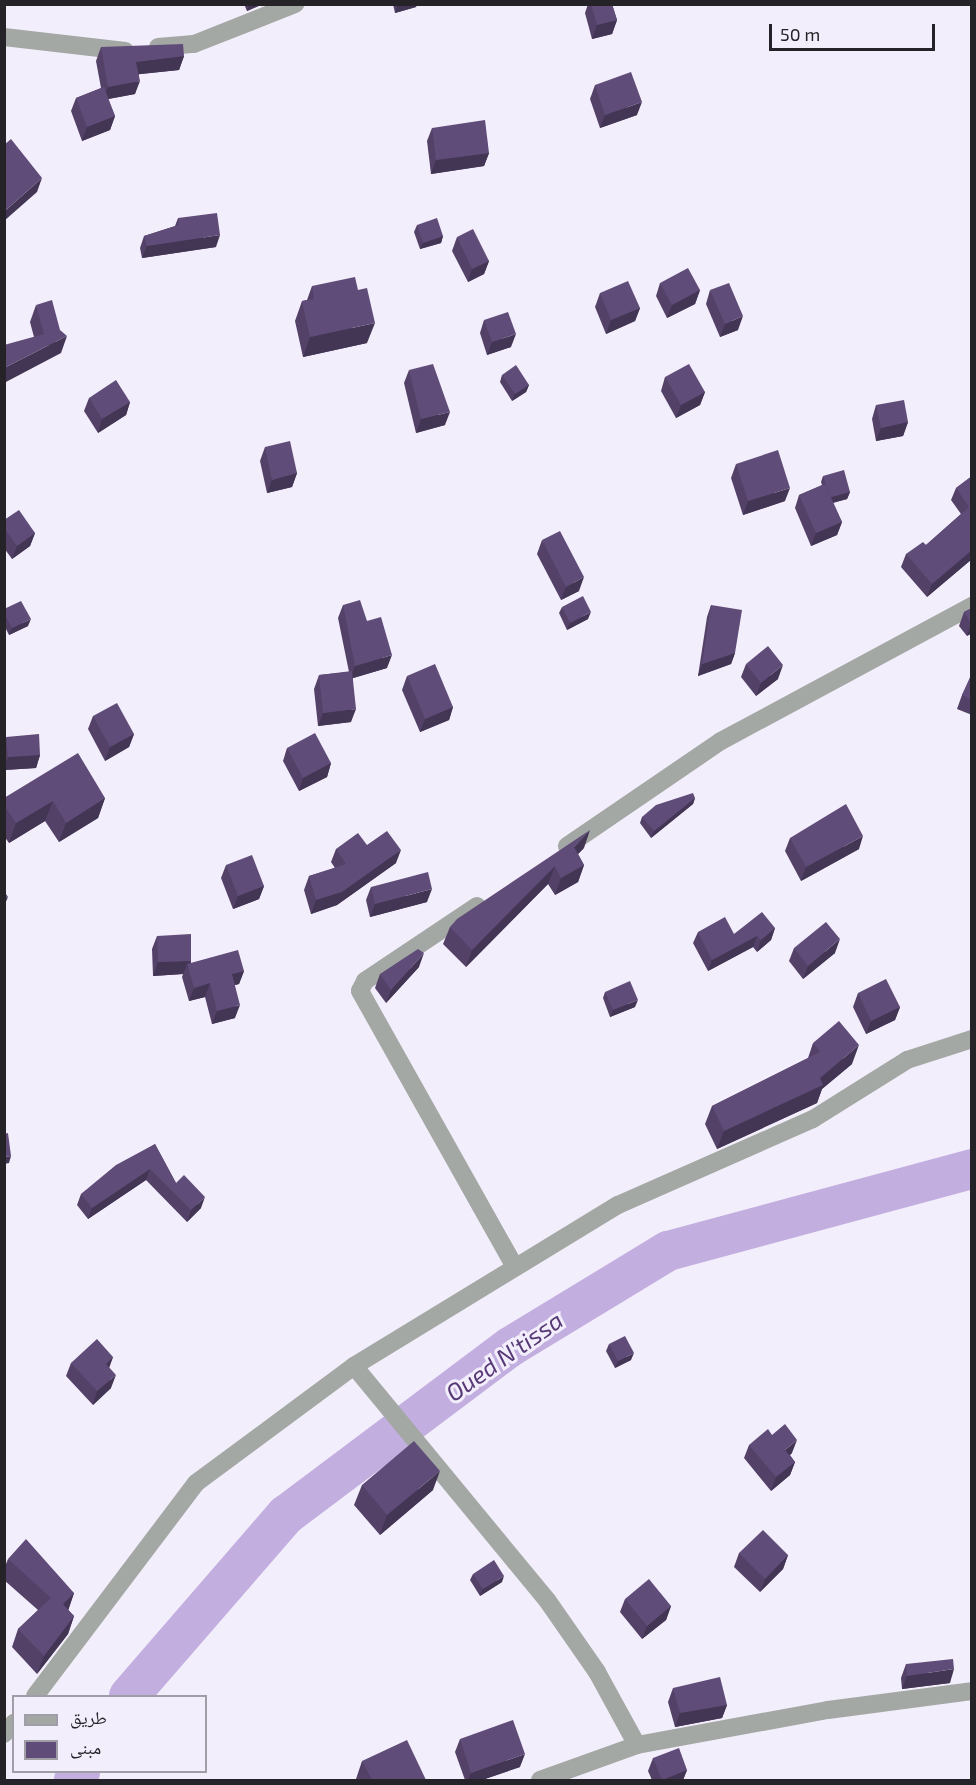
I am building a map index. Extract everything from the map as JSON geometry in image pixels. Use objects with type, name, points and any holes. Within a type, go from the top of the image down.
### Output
[{"type":"street","points":[[4,37],[115,52],[194,44],[295,4]]},
{"type":"street","points":[[549,858],[721,741],[972,606]]},
{"type":"street","points":[[491,897],[365,981],[360,991],[513,1264]]},
{"type":"street","points":[[36,1695],[196,1483],[354,1366],[513,1264],[618,1205],[813,1119],[908,1060],[972,1040]]},
{"type":"street","points":[[354,1366],[547,1600],[597,1671],[637,1745]]},
{"type":"street","points":[[540,1780],[637,1745],[828,1710],[972,1691]]},
{"type":"building","points":[[591,4],[612,4],[617,20],[597,25]]},
{"type":"building","points":[[183,44],[184,56],[136,62],[140,81],[108,87],[101,47]]},
{"type":"building","points":[[631,72],[642,102],[605,115],[595,85]]},
{"type":"building","points":[[104,87],[115,116],[87,127],[76,98]]},
{"type":"building","points":[[485,120],[489,153],[436,160],[432,128]]},
{"type":"building","points":[[11,139],[42,178],[6,210],[4,208],[4,145]]},
{"type":"building","points":[[217,213],[220,235],[147,246],[144,236],[179,225],[178,218]]},
{"type":"building","points":[[437,218],[443,236],[423,243],[417,225]]},
{"type":"building","points":[[473,229],[489,261],[472,269],[457,237]]},
{"type":"building","points":[[688,268],[700,290],[672,305],[660,283]]},
{"type":"building","points":[[355,277],[358,290],[367,288],[375,323],[310,337],[302,301],[314,299],[312,286]]},
{"type":"building","points":[[628,281],[640,308],[611,320],[600,293]]},
{"type":"building","points":[[729,283],[743,316],[725,324],[710,290]]},
{"type":"building","points":[[52,300],[60,330],[67,336],[4,368],[4,345],[44,334],[36,305]]},
{"type":"building","points":[[508,312],[516,334],[492,342],[484,320]]},
{"type":"building","points":[[433,364],[450,412],[421,419],[409,370]]},
{"type":"building","points":[[689,364],[705,392],[681,405],[665,377]]},
{"type":"building","points":[[516,365],[529,385],[515,394],[502,375]]},
{"type":"building","points":[[116,380],[130,402],[102,419],[89,398]]},
{"type":"building","points":[[904,400],[908,422],[881,428],[876,405]]},
{"type":"building","points":[[290,441],[297,473],[272,480],[265,447]]},
{"type":"building","points":[[778,450],[790,488],[748,501],[736,464]]},
{"type":"building","points":[[844,470],[850,492],[831,497],[823,476]]},
{"type":"building","points":[[972,476],[972,535],[969,536],[972,539],[972,550],[932,584],[906,554],[923,542],[926,545],[969,507],[956,488]]},
{"type":"building","points":[[825,484],[842,522],[816,533],[799,495]]},
{"type":"building","points":[[19,510],[35,533],[17,546],[4,528],[4,520]]},
{"type":"building","points":[[560,531],[584,577],[566,587],[542,540]]},
{"type":"building","points":[[583,596],[591,612],[570,623],[562,607]]},
{"type":"building","points":[[360,600],[367,621],[381,617],[392,655],[355,666],[343,605]]},
{"type":"building","points":[[21,601],[31,619],[12,628],[4,609]]},
{"type":"building","points":[[711,605],[742,610],[735,653],[702,664]]},
{"type":"building","points":[[972,608],[972,623],[971,623],[964,612]]},
{"type":"building","points":[[768,646],[783,665],[761,683],[746,664]]},
{"type":"building","points":[[435,664],[453,707],[425,719],[407,676]]},
{"type":"building","points":[[352,671],[356,709],[323,713],[319,675]]},
{"type":"building","points":[[972,675],[972,700],[962,695]]},
{"type":"building","points":[[117,703],[134,734],[110,747],[93,716]]},
{"type":"building","points":[[315,733],[331,763],[303,778],[287,748]]},
{"type":"building","points":[[39,734],[40,755],[8,757],[6,737]]},
{"type":"building","points":[[78,753],[105,798],[66,823],[53,801],[16,823],[4,805],[4,798]]},
{"type":"building","points":[[693,793],[695,798],[654,831],[642,817],[656,805]]},
{"type":"building","points":[[846,804],[863,836],[806,867],[790,838]]},
{"type":"building","points":[[590,830],[574,847],[584,865],[561,878],[555,866],[472,950],[450,927],[457,919]]},
{"type":"building","points":[[387,831],[401,850],[342,892],[316,900],[309,876],[346,864],[336,849],[358,833],[367,845]]},
{"type":"building","points":[[252,855],[264,886],[238,896],[226,865]]},
{"type":"building","points":[[428,872],[432,889],[375,904],[371,887]]},
{"type":"building","points":[[762,912],[775,928],[761,940],[757,936],[712,960],[698,932],[725,917],[734,934]]},
{"type":"building","points":[[826,922],[840,939],[808,966],[794,948]]},
{"type":"building","points":[[191,934],[191,961],[158,962],[157,936]]},
{"type":"building","points":[[418,949],[424,953],[391,990],[380,974]]},
{"type":"building","points":[[238,950],[244,971],[232,974],[240,1005],[217,1011],[210,983],[194,988],[187,964]]},
{"type":"building","points":[[886,979],[900,1007],[871,1021],[858,993]]},
{"type":"building","points":[[630,981],[638,1000],[613,1010],[605,992]]},
{"type":"building","points":[[839,1021],[859,1045],[820,1078],[823,1085],[724,1131],[712,1106],[820,1052],[813,1043]]},
{"type":"building","points":[[8,1133],[11,1156],[4,1157],[4,1134]]},
{"type":"building","points":[[155,1144],[176,1183],[184,1175],[205,1197],[191,1210],[150,1169],[92,1208],[81,1194],[116,1165]]},
{"type":"building","points":[[625,1336],[634,1353],[618,1361],[609,1344]]},
{"type":"building","points":[[97,1339],[113,1357],[106,1364],[116,1375],[97,1391],[71,1363]]},
{"type":"building","points":[[785,1424],[797,1440],[785,1450],[795,1462],[776,1477],[749,1445],[768,1429],[772,1435]]},
{"type":"building","points":[[414,1441],[440,1471],[387,1515],[362,1485]]},
{"type":"building","points":[[763,1530],[788,1555],[765,1579],[739,1553]]},
{"type":"building","points":[[26,1539],[74,1593],[63,1604],[74,1616],[44,1656],[18,1629],[51,1598],[8,1559]]},
{"type":"building","points":[[494,1560],[504,1576],[483,1589],[473,1574]]},
{"type":"building","points":[[649,1579],[671,1606],[647,1626],[625,1599]]},
{"type":"building","points":[[953,1659],[954,1669],[907,1676],[906,1664]]},
{"type":"building","points":[[720,1677],[727,1705],[680,1713],[673,1688]]},
{"type":"building","points":[[513,1720],[525,1754],[471,1773],[460,1739]]},
{"type":"building","points":[[407,1740],[426,1780],[372,1780],[362,1761]]},
{"type":"building","points":[[679,1748],[687,1770],[662,1780],[653,1758]]},
{"type":"waterway","name":"Oued N'tissa","points":[[130,1695],[286,1515],[510,1347],[668,1251],[972,1169]]},
{"type":"waterway","name":"Oued N'tissa","points":[[74,1780],[79,1773]]}]
